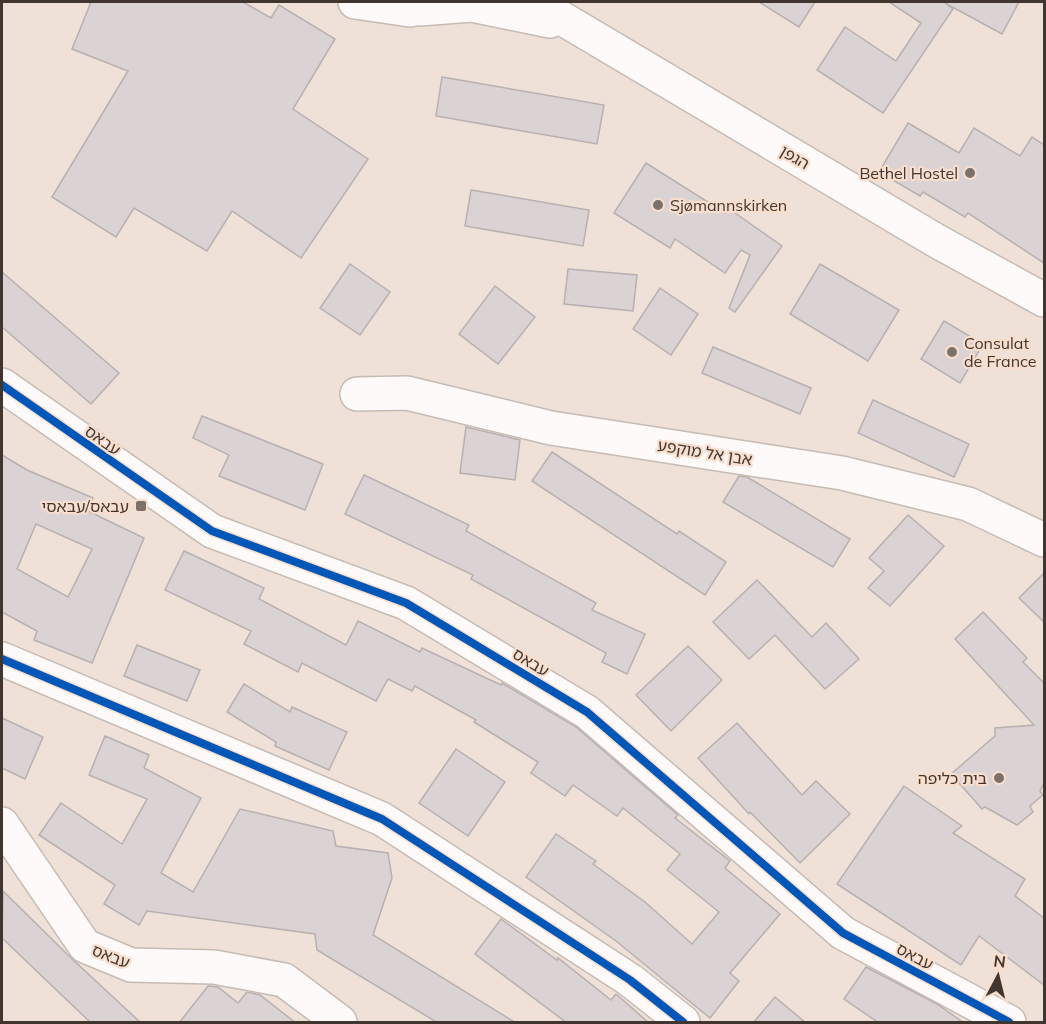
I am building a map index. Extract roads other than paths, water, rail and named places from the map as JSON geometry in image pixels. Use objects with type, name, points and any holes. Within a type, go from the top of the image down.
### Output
[{"type":"street","points":[[355,2],[415,6],[472,5],[523,14],[583,31]]},
{"type":"street","name":"הגפן","points":[[538,4],[936,240],[1044,300]]},
{"type":"street","name":"עבאס","points":[[2,386],[212,531],[406,603],[587,712],[843,933],[1009,1023]]},
{"type":"street","name":"אבן אל מוקפע","points":[[357,394],[407,393],[550,428],[842,473],[968,504],[1044,540]]},
{"type":"street","points":[[2,659],[382,819],[630,980],[683,1023]]},
{"type":"street","name":"עבאס","points":[[2,824],[85,946],[131,965],[214,967],[284,980],[340,1023]]},
{"type":"place","name":"Bethel Hostel","points":[[970,173]]},
{"type":"place","name":"Sjømannskirken","points":[[658,205]]},
{"type":"place","name":"Consulat de France","points":[[952,352]]},
{"type":"place","name":"עבאס/עבאסי","points":[[141,506]]},
{"type":"place","name":"בית כליפה","points":[[999,778]]}]
